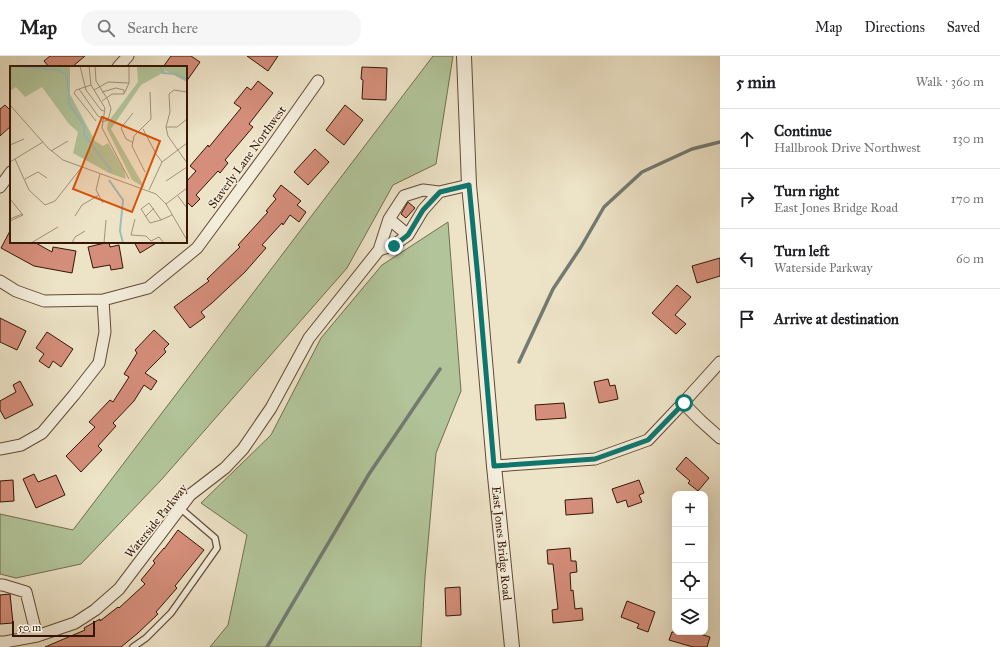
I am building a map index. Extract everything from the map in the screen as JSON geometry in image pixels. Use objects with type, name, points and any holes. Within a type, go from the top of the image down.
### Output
[{"type":"street","points":[[119,66],[128,56]]},
{"type":"street","name":"East Jones Bridge Road","points":[[464,56],[469,185],[512,647]]},
{"type":"street","name":"Staverly Lane Northwest","points":[[0,281],[16,291],[44,301],[103,300],[148,288],[197,248],[318,81]]},
{"type":"street","points":[[0,187],[10,173]]},
{"type":"street","name":"Waterside Parkway","points":[[3,644],[36,636],[74,622],[95,610],[119,589],[190,495],[224,468],[244,449],[271,408],[308,338],[379,250],[388,219],[404,196],[423,190],[440,192],[469,185]]},
{"type":"street","points":[[379,250],[394,246],[408,235],[423,210],[440,192]]},
{"type":"street","points":[[388,219],[408,235]]},
{"type":"street","points":[[0,449],[21,445],[42,433],[99,363],[105,332],[103,300]]},
{"type":"street","points":[[494,466],[595,459],[648,440],[684,403],[720,362]]},
{"type":"street","points":[[684,403],[720,438]]},
{"type":"street","points":[[0,585],[26,592],[36,636]]},
{"type":"lane","points":[[133,647],[146,638],[171,613],[217,548],[215,538],[180,508]]},
{"type":"green space","points":[[433,56],[453,56],[436,164],[393,185],[347,268],[162,479],[81,564],[16,578],[0,574],[0,514],[73,530]]},
{"type":"green space","points":[[448,222],[461,391],[436,453],[425,577],[421,647],[210,647],[228,625],[247,535],[201,503],[271,435],[321,338],[382,265]]},
{"type":"building","points":[[50,56],[85,56],[73,66],[48,66],[44,61]]},
{"type":"building","points":[[171,56],[191,56],[200,62],[187,81],[187,66],[164,66]]},
{"type":"building","points":[[247,56],[278,56],[268,71]]},
{"type":"building","points":[[362,67],[387,68],[386,100],[362,99]]},
{"type":"building","points":[[258,81],[273,93],[249,124],[253,127],[225,160],[228,163],[220,173],[218,171],[196,195],[200,199],[192,207],[187,202],[187,181],[196,171],[190,166],[208,145],[209,147],[241,108],[234,103],[247,87],[251,90]]},
{"type":"building","points":[[5,105],[10,110],[10,127],[0,136],[0,109]]},
{"type":"building","points":[[345,105],[363,120],[344,145],[326,130]]},
{"type":"building","points":[[315,149],[329,162],[308,185],[294,172]]},
{"type":"building","points":[[281,185],[301,201],[297,205],[306,212],[299,222],[290,215],[283,225],[282,223],[262,245],[266,248],[245,272],[201,312],[205,317],[190,328],[174,307],[209,281],[207,279],[240,247],[238,245],[268,212],[266,211],[276,199],[273,196]]},
{"type":"building","points":[[408,202],[415,208],[406,218],[401,214]]},
{"type":"building","points":[[10,231],[10,243],[36,243],[52,252],[53,247],[76,251],[72,273],[34,266],[1,248]]},
{"type":"building","points":[[105,243],[109,243],[110,247],[119,245],[123,268],[111,270],[110,265],[93,268],[88,247]]},
{"type":"building","points":[[135,243],[156,243],[140,253]]},
{"type":"building","points":[[720,258],[720,276],[697,283],[692,266]]},
{"type":"building","points":[[677,285],[691,297],[675,315],[686,324],[676,334],[652,313]]},
{"type":"building","points":[[0,318],[26,331],[17,350],[0,342]]},
{"type":"building","points":[[154,330],[169,344],[164,349],[166,352],[145,373],[157,381],[151,390],[144,385],[134,401],[113,423],[116,426],[98,446],[102,450],[81,472],[66,456],[95,427],[89,422],[110,400],[113,402],[129,377],[124,374],[137,353],[135,350]]},
{"type":"building","points":[[47,332],[73,349],[61,367],[53,361],[49,368],[39,361],[44,354],[36,348]]},
{"type":"building","points":[[608,379],[610,386],[615,385],[618,399],[599,403],[594,382]]},
{"type":"building","points":[[20,381],[33,405],[5,419],[0,410],[0,401],[16,392],[13,385]]},
{"type":"building","points":[[564,403],[566,418],[536,420],[535,405]]},
{"type":"building","points":[[686,457],[709,478],[698,491],[688,483],[690,481],[676,469]]},
{"type":"building","points":[[34,474],[38,482],[56,475],[65,495],[36,508],[23,479]]},
{"type":"building","points":[[13,480],[14,501],[0,502],[0,481]]},
{"type":"building","points":[[639,480],[644,493],[639,495],[642,502],[628,507],[626,500],[617,503],[612,489]]},
{"type":"building","points":[[592,498],[593,513],[566,515],[565,500]]},
{"type":"building","points":[[178,530],[204,550],[175,586],[177,588],[156,612],[158,614],[138,633],[121,647],[45,647],[85,630],[84,628],[100,619],[100,621],[118,607],[119,608],[145,584],[141,580],[155,563],[153,561]]},
{"type":"building","points":[[570,548],[571,561],[576,561],[577,572],[570,573],[571,591],[573,590],[575,609],[582,608],[583,620],[553,623],[552,610],[558,609],[553,564],[548,564],[547,550]]},
{"type":"building","points":[[460,587],[461,615],[446,616],[445,588]]},
{"type":"building","points":[[10,594],[13,623],[0,624],[0,595]]},
{"type":"building","points":[[627,601],[655,612],[648,632],[637,628],[639,624],[621,617]]},
{"type":"building","points":[[672,632],[672,635],[703,635],[710,637],[707,647],[693,647],[669,640]]},
{"type":"waterway","points":[[519,362],[553,289],[581,247],[604,207],[642,172],[692,149],[720,142]]},
{"type":"waterway","points":[[267,647],[369,474],[440,369]]},
{"type":"route","points":[[394,246],[408,235],[423,210],[440,192],[469,185],[494,466],[595,459],[648,440],[684,403]]}]
